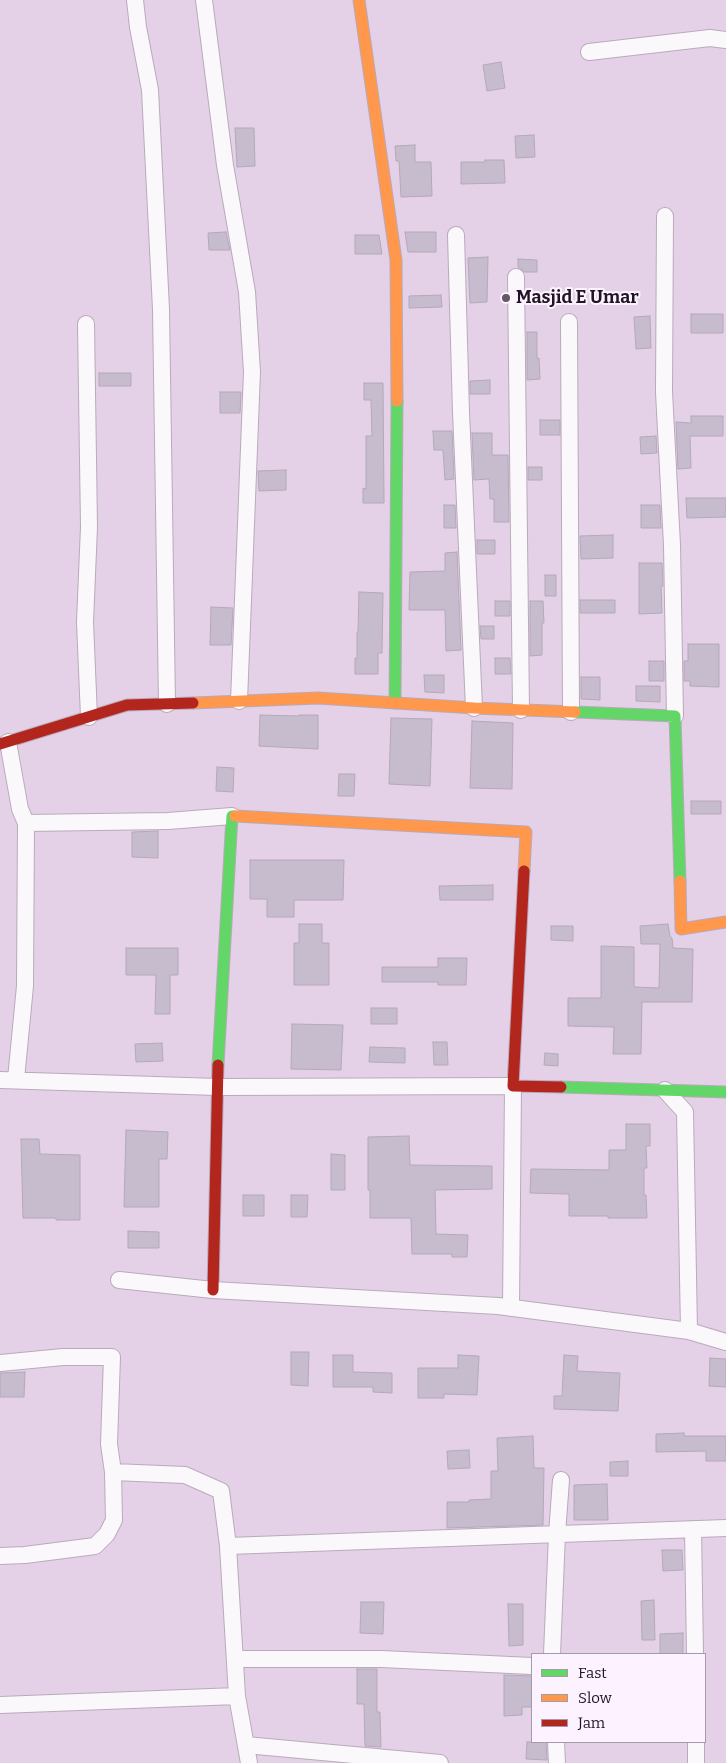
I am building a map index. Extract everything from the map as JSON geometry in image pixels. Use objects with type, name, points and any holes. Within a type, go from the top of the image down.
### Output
[{"type":"street","points":[[135,0],[150,90],[160,308],[167,704]]},
{"type":"street","points":[[204,0],[224,165],[246,292],[252,372],[239,701]]},
{"type":"street","points":[[359,0],[396,260],[397,522],[395,703]]},
{"type":"street","points":[[589,52],[710,38],[726,40]]},
{"type":"street","points":[[665,216],[664,392],[672,545],[681,929],[726,922]]},
{"type":"street","points":[[456,235],[461,412],[474,708]]},
{"type":"street","points":[[516,277],[521,710]]},
{"type":"street","points":[[569,322],[571,712]]},
{"type":"street","points":[[86,324],[89,528],[85,622],[89,717]]},
{"type":"street","points":[[675,716],[474,708],[318,698],[127,705],[4,743],[20,809],[26,823],[25,986],[8,1080],[217,1087],[513,1086],[726,1092]]},
{"type":"street","points":[[26,823],[168,821],[232,816],[526,832],[513,1086],[512,1308]]},
{"type":"street","points":[[213,1290],[217,1087],[232,816]]},
{"type":"street","points":[[666,1090],[686,1112],[690,1331]]},
{"type":"street","points":[[119,1280],[213,1290],[512,1308],[690,1331],[726,1342]]},
{"type":"street","points":[[0,1362],[63,1357],[112,1357],[109,1444],[113,1472],[114,1520],[107,1534],[95,1546],[25,1555],[0,1556]]},
{"type":"street","points":[[113,1472],[186,1475],[221,1491],[228,1546],[237,1696],[249,1763]]},
{"type":"street","points":[[552,1653],[561,1480]]},
{"type":"street","points":[[228,1546],[726,1528]]},
{"type":"street","points":[[693,1529],[695,1653]]},
{"type":"street","points":[[235,1659],[381,1659],[531,1666]]},
{"type":"street","points":[[0,1706],[237,1696]]},
{"type":"street","points":[[556,1743],[557,1763]]},
{"type":"street","points":[[696,1743],[696,1763]]},
{"type":"street","points":[[246,1745],[440,1763]]},
{"type":"building","points":[[501,62],[505,88],[487,91],[483,65]]},
{"type":"building","points":[[235,128],[254,128],[255,166],[237,167]]},
{"type":"building","points":[[534,135],[535,157],[516,158],[515,136]]},
{"type":"building","points":[[415,145],[415,162],[431,162],[432,196],[401,197],[399,161],[396,161],[395,146]]},
{"type":"building","points":[[485,160],[504,160],[505,183],[461,184],[461,162],[485,162]]},
{"type":"building","points":[[226,232],[230,250],[209,250],[208,233]]},
{"type":"building","points":[[405,232],[436,232],[436,252],[408,252]]},
{"type":"building","points":[[355,235],[379,235],[382,254],[355,254]]},
{"type":"building","points":[[488,257],[487,302],[470,303],[468,258]]},
{"type":"building","points":[[518,259],[537,260],[537,272],[525,272],[518,267]]},
{"type":"building","points":[[441,295],[442,307],[409,308],[409,296]]},
{"type":"building","points":[[691,314],[723,314],[723,333],[691,333]]},
{"type":"building","points":[[650,316],[651,348],[636,349],[634,317]]},
{"type":"building","points":[[527,332],[537,332],[537,359],[539,358],[540,379],[527,380]]},
{"type":"building","points":[[99,373],[131,373],[131,386],[99,386]]},
{"type":"building","points":[[490,380],[490,394],[470,394],[470,381]]},
{"type":"building","points":[[364,383],[383,383],[384,503],[363,503],[363,488],[366,489],[366,436],[372,436],[371,400],[364,400]]},
{"type":"building","points":[[220,392],[241,392],[240,413],[220,413]]},
{"type":"building","points":[[691,416],[723,416],[723,436],[690,436],[691,468],[678,469],[676,422],[691,423]]},
{"type":"building","points":[[540,420],[560,420],[560,435],[540,435]]},
{"type":"building","points":[[433,431],[452,431],[454,479],[445,480],[443,450],[434,450]]},
{"type":"building","points":[[472,433],[492,433],[492,455],[508,455],[509,522],[494,522],[494,499],[490,499],[489,479],[474,480]]},
{"type":"building","points":[[656,436],[657,453],[641,454],[640,437]]},
{"type":"building","points":[[528,467],[542,467],[542,480],[528,480]]},
{"type":"building","points":[[286,470],[286,490],[259,491],[258,471]]},
{"type":"building","points":[[686,498],[726,498],[726,517],[687,518]]},
{"type":"building","points":[[444,505],[455,505],[456,528],[444,528]]},
{"type":"building","points":[[641,505],[660,505],[661,528],[641,528]]},
{"type":"building","points":[[613,535],[613,558],[581,559],[580,536]]},
{"type":"building","points":[[477,540],[495,540],[495,554],[477,554]]},
{"type":"building","points":[[457,552],[461,650],[446,651],[445,610],[409,610],[410,572],[445,571],[445,553]]},
{"type":"building","points":[[639,563],[662,563],[662,613],[639,614]]},
{"type":"building","points":[[545,575],[556,575],[556,596],[545,596]]},
{"type":"building","points":[[359,592],[383,593],[382,653],[378,653],[378,674],[355,674]]},
{"type":"building","points":[[580,600],[615,600],[615,613],[580,613]]},
{"type":"building","points":[[495,601],[510,601],[510,616],[495,616]]},
{"type":"building","points":[[530,601],[543,601],[542,655],[530,656]]},
{"type":"building","points":[[211,607],[233,608],[231,645],[210,645]]},
{"type":"building","points":[[480,626],[494,626],[494,639],[481,639]]},
{"type":"building","points":[[688,644],[719,644],[719,687],[690,686],[690,681],[684,681],[684,661],[688,661]]},
{"type":"building","points":[[495,658],[510,658],[511,674],[495,674]]},
{"type":"building","points":[[649,661],[664,661],[664,681],[649,681]]},
{"type":"building","points":[[424,675],[444,675],[444,693],[425,692]]},
{"type":"building","points":[[581,677],[600,677],[600,700],[581,699]]},
{"type":"building","points":[[636,686],[660,686],[660,702],[636,701]]},
{"type":"building","points":[[260,715],[318,715],[318,749],[259,746]]},
{"type":"building","points":[[391,718],[432,719],[430,786],[389,784]]},
{"type":"building","points":[[472,721],[513,723],[512,789],[470,788]]},
{"type":"building","points":[[217,767],[234,768],[233,792],[216,791]]},
{"type":"building","points":[[339,774],[355,774],[354,796],[338,796]]},
{"type":"building","points":[[691,801],[721,801],[721,814],[691,814]]},
{"type":"building","points":[[158,831],[158,858],[132,857],[132,832]]},
{"type":"building","points":[[250,860],[344,860],[343,900],[294,900],[294,917],[267,917],[267,899],[250,899]]},
{"type":"building","points":[[493,885],[493,900],[440,900],[439,886]]},
{"type":"building","points":[[299,924],[322,924],[322,943],[329,943],[329,985],[294,985],[294,943],[299,943]]},
{"type":"building","points":[[668,924],[673,948],[693,949],[692,1002],[642,1002],[641,1054],[613,1054],[614,1027],[568,1026],[568,998],[601,998],[601,946],[634,947],[634,987],[659,988],[660,944],[641,944],[640,926]]},
{"type":"building","points":[[551,926],[573,926],[573,941],[551,940]]},
{"type":"building","points":[[126,948],[178,948],[178,975],[170,975],[170,1014],[155,1014],[156,975],[126,975]]},
{"type":"building","points":[[438,958],[467,958],[466,985],[438,985],[438,982],[382,982],[382,967],[438,967]]},
{"type":"building","points":[[371,1008],[397,1008],[397,1024],[371,1024]]},
{"type":"building","points":[[292,1024],[343,1025],[341,1070],[291,1069]]},
{"type":"building","points":[[433,1042],[447,1042],[448,1065],[434,1065]]},
{"type":"building","points":[[162,1043],[163,1061],[136,1062],[135,1044]]},
{"type":"building","points":[[370,1047],[405,1048],[405,1063],[369,1062]]},
{"type":"building","points":[[545,1053],[558,1054],[558,1066],[544,1065]]},
{"type":"building","points":[[626,1124],[650,1124],[650,1146],[646,1146],[647,1168],[644,1168],[644,1195],[646,1195],[647,1218],[569,1216],[569,1194],[530,1193],[531,1169],[609,1170],[609,1150],[626,1150]]},
{"type":"building","points":[[126,1130],[168,1132],[167,1159],[159,1159],[159,1207],[124,1207]]},
{"type":"building","points":[[409,1136],[410,1165],[492,1166],[492,1189],[435,1190],[436,1234],[468,1235],[467,1257],[452,1257],[452,1254],[412,1254],[411,1218],[370,1218],[368,1137]]},
{"type":"building","points":[[21,1139],[39,1139],[40,1154],[80,1155],[80,1220],[23,1218]]},
{"type":"building","points":[[331,1154],[345,1155],[345,1190],[331,1190]]},
{"type":"building","points":[[243,1195],[264,1195],[264,1216],[243,1216]]},
{"type":"building","points":[[291,1195],[308,1195],[307,1217],[291,1217]]},
{"type":"building","points":[[128,1231],[159,1232],[159,1248],[128,1248]]},
{"type":"building","points":[[291,1352],[309,1352],[308,1386],[291,1385]]},
{"type":"building","points":[[333,1355],[353,1355],[353,1372],[392,1373],[392,1393],[373,1392],[373,1387],[333,1387]]},
{"type":"building","points":[[458,1355],[479,1356],[477,1395],[444,1394],[444,1398],[418,1398],[418,1368],[458,1368]]},
{"type":"building","points":[[564,1355],[578,1356],[577,1371],[620,1373],[618,1411],[554,1409],[554,1396],[562,1396]]},
{"type":"building","points":[[710,1358],[726,1359],[726,1387],[709,1386]]},
{"type":"building","points":[[25,1372],[24,1397],[0,1397],[0,1373]]},
{"type":"building","points":[[684,1433],[684,1436],[726,1436],[726,1461],[706,1461],[706,1451],[656,1452],[656,1434]]},
{"type":"building","points":[[533,1436],[534,1468],[544,1468],[543,1525],[447,1528],[447,1502],[491,1499],[491,1471],[498,1471],[497,1438]]},
{"type":"building","points":[[469,1450],[470,1468],[448,1469],[447,1451]]},
{"type":"building","points":[[628,1461],[628,1476],[610,1476],[610,1462]]},
{"type":"building","points":[[607,1484],[608,1520],[574,1520],[574,1485]]},
{"type":"building","points":[[662,1550],[682,1550],[683,1570],[663,1571]]},
{"type":"building","points":[[654,1600],[655,1640],[642,1640],[641,1601]]},
{"type":"building","points":[[361,1602],[384,1602],[383,1634],[360,1633]]},
{"type":"building","points":[[508,1604],[523,1604],[523,1645],[509,1646]]},
{"type":"building","points":[[683,1633],[683,1653],[660,1653],[660,1634]]},
{"type":"building","points":[[357,1669],[377,1669],[377,1712],[380,1712],[381,1747],[365,1746],[364,1704],[357,1704]]},
{"type":"building","points":[[504,1675],[531,1676],[531,1707],[522,1707],[522,1715],[504,1716]]},
{"type":"building","points":[[527,1742],[546,1743],[547,1760],[526,1759]]},
{"type":"traffic: fast","points":[[395,703],[397,401]]},
{"type":"traffic: fast","points":[[575,712],[675,716],[680,881]]},
{"type":"traffic: fast","points":[[218,1065],[232,816],[235,816]]},
{"type":"traffic: fast","points":[[561,1087],[726,1092]]},
{"type":"traffic: slow","points":[[359,0],[396,260],[397,401]]},
{"type":"traffic: slow","points":[[193,703],[318,698],[575,712]]},
{"type":"traffic: slow","points":[[235,816],[526,832],[524,871]]},
{"type":"traffic: slow","points":[[680,881],[681,929],[726,922]]},
{"type":"traffic: jam","points":[[0,744],[127,705],[193,703]]},
{"type":"traffic: jam","points":[[524,871],[513,1086],[561,1087]]},
{"type":"traffic: jam","points":[[213,1290],[218,1065]]},
{"type":"place","name":"Masjid E Umar","points":[[506,298]]}]
